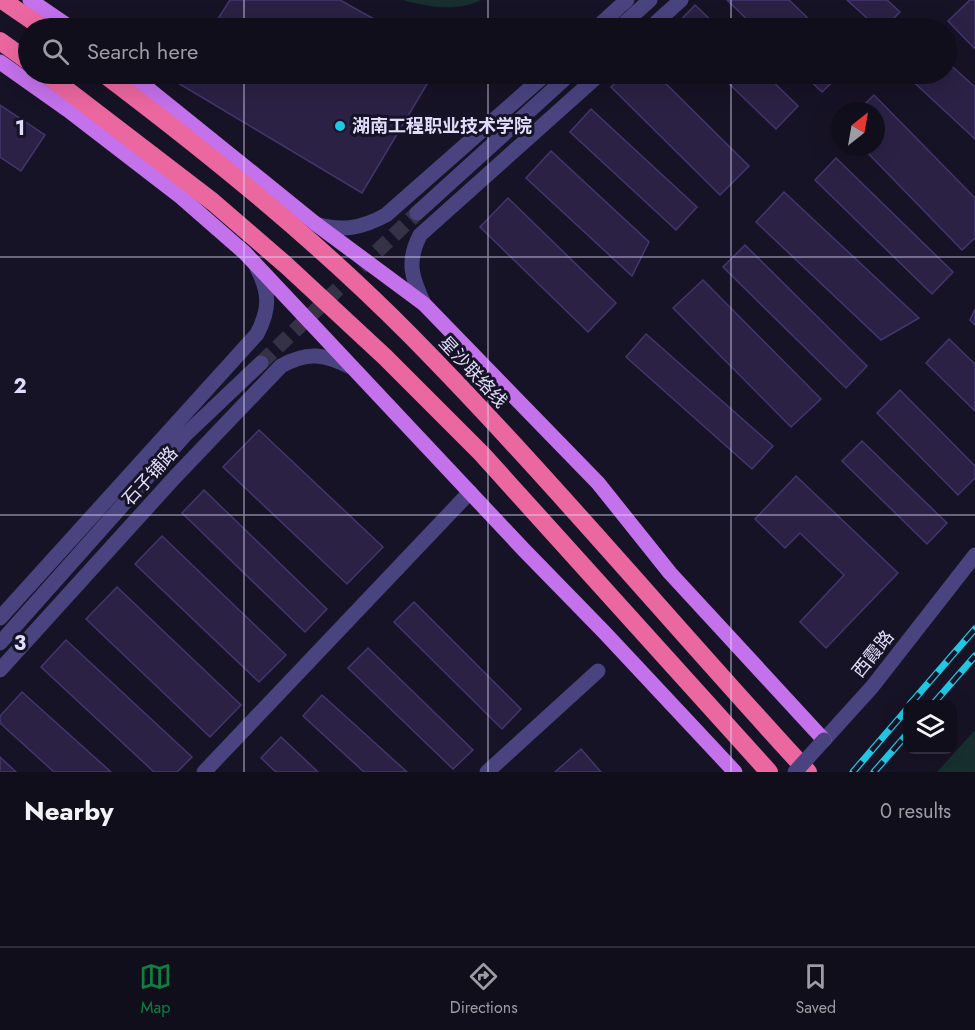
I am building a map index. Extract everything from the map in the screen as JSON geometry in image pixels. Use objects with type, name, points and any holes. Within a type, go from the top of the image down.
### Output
[{"type":"highway","points":[[2,0],[28,18]]},
{"type":"highway","points":[[0,40],[18,54]]},
{"type":"highway","points":[[59,84],[213,202],[287,266],[385,357],[482,454],[769,772]]},
{"type":"highway","name":"星沙联络线","points":[[117,84],[188,137],[317,245],[411,336],[627,569],[808,772]]},
{"type":"main road","points":[[30,0],[56,18]]},
{"type":"main road","points":[[0,62],[18,75]]},
{"type":"main road","points":[[31,84],[181,197],[254,262],[735,772]]},
{"type":"main road","points":[[142,84],[315,224],[424,304],[597,483],[670,573],[824,740]]},
{"type":"street","points":[[607,18],[627,0]]},
{"type":"street","points":[[630,18],[650,0]]},
{"type":"street","points":[[661,18],[681,0]]},
{"type":"street","points":[[315,224],[331,229],[345,229],[371,223],[386,215],[535,84]]},
{"type":"street","points":[[417,213],[559,84]]},
{"type":"street","points":[[424,304],[417,288],[411,260],[414,246],[420,236],[589,84]]},
{"type":"street","name":"石子铺路","points":[[0,618],[257,334],[265,318],[268,305],[266,290],[254,262]]},
{"type":"street","name":"石子铺路","points":[[0,670],[175,477],[281,366],[309,355],[337,360],[351,367]]},
{"type":"street","name":"石子铺路","points":[[0,643],[185,435],[261,363]]},
{"type":"street","points":[[204,772],[470,492]]},
{"type":"street","name":"西霞路","points":[[795,772],[872,687],[975,555]]},
{"type":"street","points":[[487,772],[598,671]]},
{"type":"green space","points":[[403,0],[481,0],[463,6],[442,7]]},
{"type":"green space","points":[[975,730],[975,772],[937,772],[953,754],[957,754],[957,750]]},
{"type":"building","points":[[230,0],[340,0],[372,18],[218,18]]},
{"type":"building","points":[[727,0],[789,0],[808,18],[746,18]]},
{"type":"building","points":[[847,0],[887,0],[900,12],[894,18],[867,18]]},
{"type":"building","points":[[970,0],[975,0],[975,49],[957,30],[957,18],[951,18]]},
{"type":"building","points":[[695,5],[709,18],[683,18]]},
{"type":"building","points":[[957,71],[975,87],[975,139],[916,84],[957,84]]},
{"type":"building","points":[[180,84],[427,84],[362,193]]},
{"type":"building","points":[[614,84],[666,84],[749,166],[720,195],[611,87]]},
{"type":"building","points":[[729,84],[775,84],[798,106],[776,129]]},
{"type":"building","points":[[814,84],[830,84],[822,92]]},
{"type":"building","points":[[874,95],[881,102],[867,102]]},
{"type":"building","points":[[0,105],[45,135],[21,171],[0,157]]},
{"type":"building","points":[[885,106],[975,198],[975,238],[962,250],[871,156],[885,156]]},
{"type":"building","points":[[591,109],[697,207],[676,230],[570,132]]},
{"type":"building","points":[[551,151],[649,242],[632,276],[526,178]]},
{"type":"building","points":[[836,158],[953,272],[932,294],[815,180]]},
{"type":"building","points":[[784,192],[919,318],[881,340],[756,222]]},
{"type":"building","points":[[508,198],[616,303],[588,332],[480,227]]},
{"type":"building","points":[[745,245],[867,366],[846,388],[723,267]]},
{"type":"building","points":[[703,280],[821,399],[791,427],[673,308]]},
{"type":"building","points":[[975,309],[975,325],[970,320]]},
{"type":"building","points":[[646,334],[773,446],[752,469],[626,357]]},
{"type":"building","points":[[949,339],[975,364],[975,411],[926,363]]},
{"type":"building","points":[[900,390],[975,466],[975,478],[958,495],[877,413]]},
{"type":"building","points":[[259,430],[383,547],[347,584],[223,467]]},
{"type":"building","points":[[862,441],[947,523],[927,544],[842,461]]},
{"type":"building","points":[[796,476],[898,573],[826,648],[800,622],[844,575],[800,533],[785,548],[755,519]]},
{"type":"building","points":[[204,490],[327,609],[305,632],[182,513]]},
{"type":"building","points":[[162,536],[286,655],[259,682],[135,564]]},
{"type":"building","points":[[117,587],[241,705],[210,737],[86,619]]},
{"type":"building","points":[[414,602],[521,709],[502,729],[394,622]]},
{"type":"building","points":[[66,640],[192,757],[177,772],[154,772],[41,667]]},
{"type":"building","points":[[368,648],[473,750],[453,769],[348,668]]},
{"type":"building","points":[[22,692],[111,772],[54,772],[0,723],[0,716]]},
{"type":"building","points":[[322,695],[407,772],[364,772],[303,716]]},
{"type":"building","points":[[281,737],[318,772],[276,772],[261,758]]},
{"type":"building","points":[[581,749],[601,772],[555,772]]},
{"type":"building","points":[[0,757],[16,772],[0,772]]},
{"type":"tunnel","points":[[261,363],[417,213]]},
{"type":"railway","points":[[913,700],[975,629]]},
{"type":"railway","points":[[936,700],[975,656]]},
{"type":"railway","points":[[853,772],[903,714]]},
{"type":"railway","points":[[874,772],[903,739]]},
{"type":"place","name":"湖南工程职业技术学院","points":[[340,126]]}]
